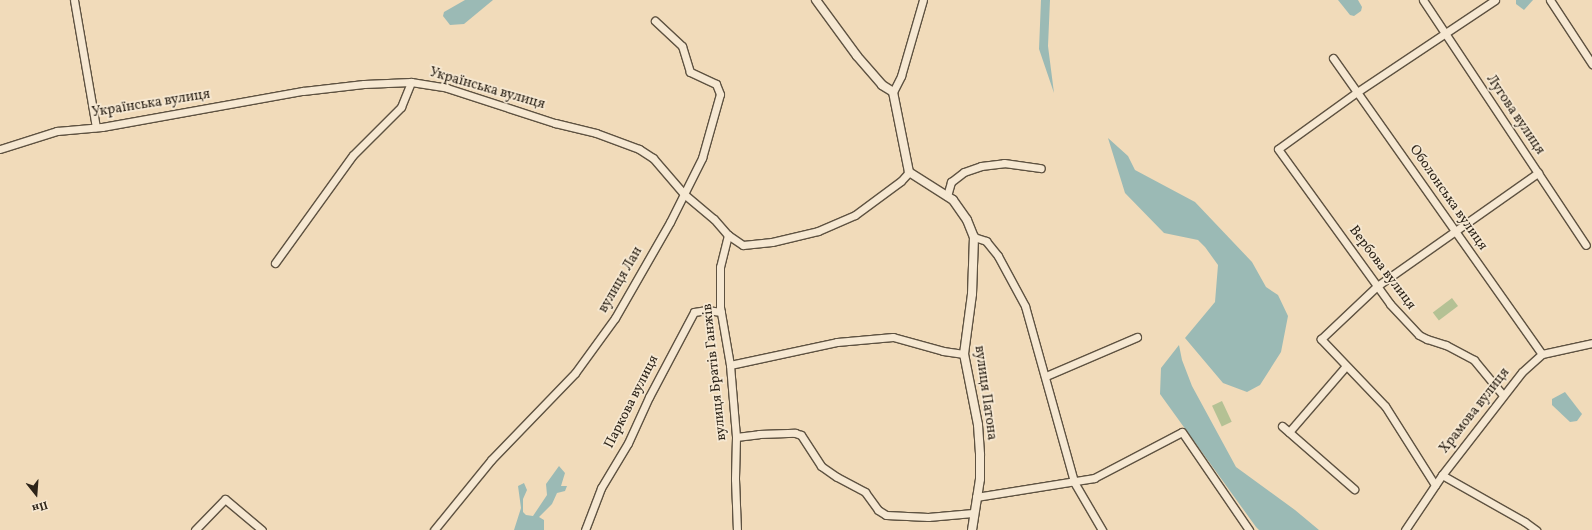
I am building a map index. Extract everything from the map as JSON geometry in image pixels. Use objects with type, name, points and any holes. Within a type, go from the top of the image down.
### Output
[{"type":"street","points":[[74,0],[96,127]]},
{"type":"street","points":[[816,0],[857,56],[882,85],[893,92]]},
{"type":"street","points":[[923,0],[901,76],[893,92],[910,172],[947,196],[960,210],[974,236],[986,241],[998,256],[1017,288],[1031,322],[1074,482],[1102,530]]},
{"type":"street","name":"Лугова вулиця","points":[[1423,0],[1586,245]]},
{"type":"street","points":[[1357,92],[1494,0]]},
{"type":"street","points":[[1550,0],[1592,64]]},
{"type":"street","name":"вулиця Лан","points":[[434,530],[491,460],[575,373],[615,318],[684,194],[702,158],[720,94],[716,84],[690,72],[682,46],[655,21]]},
{"type":"street","name":"Оболонська вулиця","points":[[1333,58],[1542,354]]},
{"type":"street","points":[[276,262],[353,155],[401,107],[412,82]]},
{"type":"street","name":"Українська вулиця","points":[[0,149],[57,131],[96,127],[303,91],[364,84],[412,82],[447,88],[555,123],[596,133],[639,149],[653,158],[684,194],[714,219],[728,235],[743,245],[772,242],[818,231],[855,215],[901,181],[910,172]]},
{"type":"street","name":"Вербова вулиця","points":[[1357,92],[1278,149],[1390,304],[1419,335],[1427,339],[1446,344],[1474,360],[1503,395]]},
{"type":"street","points":[[947,196],[951,182],[964,172],[981,166],[1004,163],[1041,168]]},
{"type":"street","points":[[1435,485],[1385,406],[1321,339],[1377,286],[1538,173]]},
{"type":"street","name":"вулиця Братів Ганжів","points":[[728,235],[720,267],[720,312],[730,365],[736,437],[735,479],[737,530]]},
{"type":"street","name":"вулиця Патона","points":[[972,530],[973,513],[980,479],[980,455],[978,425],[964,354],[972,294],[974,236]]},
{"type":"street","name":"Паркова вулиця","points":[[585,530],[601,488],[628,443],[649,397],[694,312],[707,310],[720,312]]},
{"type":"street","points":[[730,365],[837,342],[893,337],[943,351],[964,354]]},
{"type":"street","points":[[1046,376],[1137,337]]},
{"type":"street","name":"Храмова вулиця","points":[[1405,530],[1442,475],[1522,372],[1542,354],[1592,343]]},
{"type":"street","points":[[1289,432],[1346,366]]},
{"type":"street","points":[[1282,426],[1354,489]]},
{"type":"street","points":[[976,497],[1094,478],[1182,432],[1249,530]]},
{"type":"street","points":[[736,437],[759,434],[795,433],[801,436],[822,466],[837,477],[865,492],[878,510],[886,515],[928,516],[973,513]]},
{"type":"street","points":[[1442,475],[1525,522],[1536,530]]},
{"type":"street","points":[[195,530],[225,499],[262,530]]},
{"type":"green space","points":[[1452,298],[1458,306],[1439,320],[1433,312]]},
{"type":"green space","points":[[1222,401],[1232,422],[1222,426],[1212,406]]},
{"type":"water","points":[[465,0],[493,0],[464,24],[450,25],[443,16],[444,12]]},
{"type":"water","points":[[1041,0],[1050,0],[1048,46],[1054,93],[1039,49]]},
{"type":"water","points":[[1338,0],[1358,0],[1362,7],[1361,11],[1354,16],[1350,15]]},
{"type":"water","points":[[1516,0],[1533,0],[1524,10],[1516,4]]},
{"type":"water","points":[[1108,138],[1128,156],[1135,170],[1195,202],[1252,262],[1266,287],[1278,295],[1288,316],[1281,352],[1260,385],[1247,392],[1223,383],[1185,338],[1215,302],[1218,265],[1198,240],[1164,233],[1125,193]]},
{"type":"water","points":[[1179,345],[1182,360],[1192,386],[1236,467],[1295,510],[1319,530],[1259,530],[1256,527],[1160,394],[1161,368]]},
{"type":"water","points":[[1565,392],[1582,414],[1577,421],[1570,422],[1552,405],[1552,399]]},
{"type":"water","points":[[559,466],[565,473],[561,486],[567,486],[565,491],[557,493],[552,504],[539,517],[544,520],[544,530],[514,530],[521,508],[518,486],[524,483],[527,490],[523,499],[523,512],[526,515],[533,516],[547,495],[546,484]]}]
